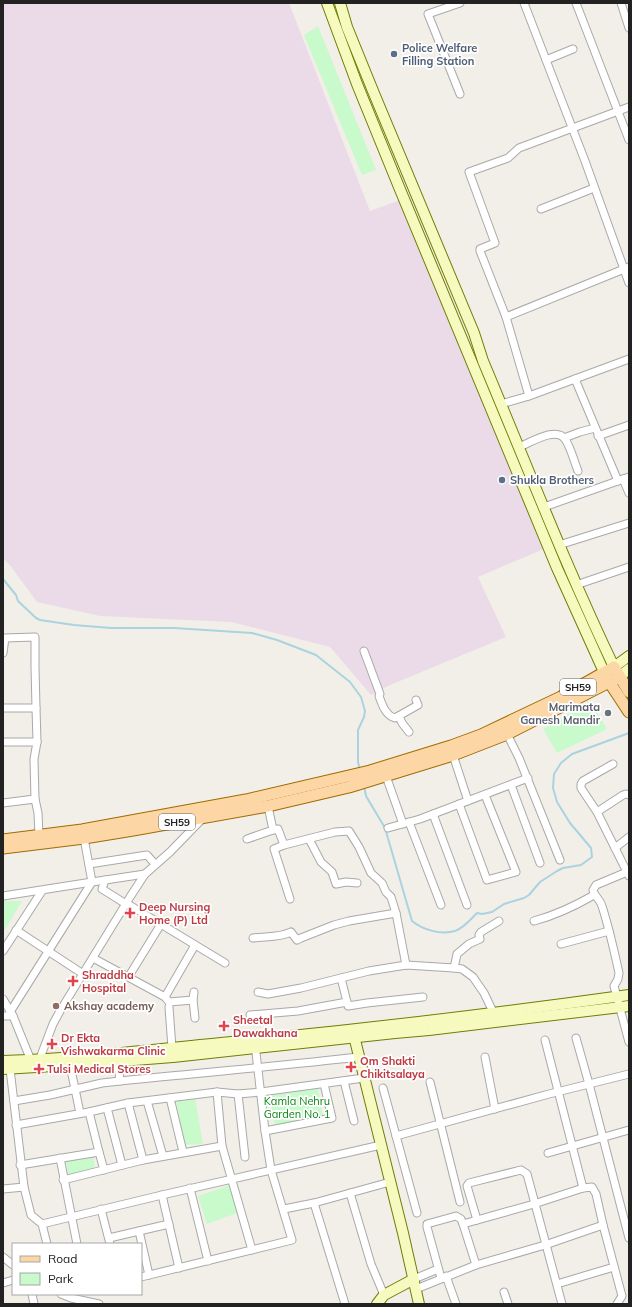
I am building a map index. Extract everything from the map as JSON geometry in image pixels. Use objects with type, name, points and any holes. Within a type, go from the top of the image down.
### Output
[{"type":"main road","points":[[328,3],[357,84],[557,568],[609,683],[629,712]]},
{"type":"main road","points":[[340,3],[349,33],[474,333],[483,361],[559,545],[614,667],[629,692]]},
{"type":"main road","points":[[614,667],[629,656]]},
{"type":"main road","name":"SH59","points":[[3,848],[84,838],[268,806],[369,776],[480,735],[561,697],[614,667]]},
{"type":"main road","points":[[619,677],[629,669]]},
{"type":"main road","name":"SH59","points":[[369,776],[386,776],[453,755],[507,734],[619,677]]},
{"type":"main road","name":"SH59","points":[[3,840],[82,830],[264,796],[345,783]]},
{"type":"main road","points":[[495,1018],[629,995]]},
{"type":"main road","points":[[3,1061],[117,1058],[495,1018],[624,1007]]},
{"type":"main road","points":[[353,1034],[419,1304]]},
{"type":"main road","points":[[7,1069],[34,1061],[70,1065],[172,1048],[219,1048]]},
{"type":"main road","points":[[377,1304],[384,1295],[415,1284]]},
{"type":"street","points":[[460,3],[428,14],[460,94]]},
{"type":"street","points":[[524,3],[626,268],[629,283]]},
{"type":"street","points":[[576,3],[629,140]]},
{"type":"street","points":[[621,3],[629,28]]},
{"type":"street","points":[[546,60],[573,49]]},
{"type":"street","points":[[529,396],[506,317],[480,251],[480,249],[495,243],[469,172],[508,158],[519,148],[629,107]]},
{"type":"street","points":[[541,209],[594,188]]},
{"type":"street","points":[[506,317],[626,268]]},
{"type":"street","points":[[501,404],[529,396],[629,359]]},
{"type":"street","points":[[576,379],[598,436],[623,479],[629,493]]},
{"type":"street","points":[[598,436],[629,425]]},
{"type":"street","points":[[564,438],[595,428]]},
{"type":"street","points":[[519,447],[555,433],[564,438],[578,471]]},
{"type":"street","points":[[544,507],[623,479]]},
{"type":"street","points":[[559,545],[629,523]]},
{"type":"street","points":[[576,584],[629,567]]},
{"type":"street","points":[[3,652],[5,638],[35,637],[37,742],[34,759],[35,799],[38,813],[39,836]]},
{"type":"street","points":[[364,651],[385,710],[391,717],[394,718],[399,716],[418,705],[416,700]]},
{"type":"street","points":[[3,708],[36,708]]},
{"type":"street","points":[[399,716],[409,732]]},
{"type":"street","points":[[507,734],[528,778],[560,860]]},
{"type":"street","points":[[3,742],[37,742]]},
{"type":"street","points":[[453,755],[468,802]]},
{"type":"street","points":[[613,764],[583,781],[581,784],[597,812],[628,874],[596,885],[593,890],[594,895],[599,899],[609,931],[619,973],[618,979],[614,986],[617,997],[624,1007],[629,1042]]},
{"type":"street","points":[[386,776],[441,905]]},
{"type":"street","points":[[388,828],[485,796],[528,778]]},
{"type":"street","points":[[511,785],[540,863]]},
{"type":"street","points":[[597,812],[622,795],[629,795]]},
{"type":"street","points":[[459,804],[487,880],[516,872],[485,796]]},
{"type":"street","points":[[3,803],[35,799]]},
{"type":"street","points":[[34,1061],[53,1024],[145,874],[170,852],[215,806]]},
{"type":"street","points":[[268,806],[273,830]]},
{"type":"street","points":[[433,814],[467,905]]},
{"type":"street","points":[[246,839],[278,829],[284,845]]},
{"type":"street","points":[[290,899],[274,849],[335,832],[349,831],[371,873],[382,883],[391,897],[396,913],[406,965]]},
{"type":"street","points":[[3,1016],[12,1014],[92,882],[84,838]]},
{"type":"street","points":[[615,848],[629,838]]},
{"type":"street","points":[[309,839],[321,862],[332,872],[336,884],[346,882],[357,883]]},
{"type":"street","points":[[89,864],[147,855],[156,864]]},
{"type":"street","points":[[3,896],[145,874]]},
{"type":"street","points":[[105,880],[102,889],[225,963]]},
{"type":"street","points":[[3,951],[42,891]]},
{"type":"street","points":[[534,921],[555,915],[594,895]]},
{"type":"street","points":[[253,938],[285,935],[291,932],[298,940],[334,925],[396,913]]},
{"type":"street","points":[[454,968],[457,954],[469,944],[480,939],[479,935],[481,932],[499,921]]},
{"type":"street","points":[[129,976],[161,924]]},
{"type":"street","points":[[16,930],[83,974]]},
{"type":"street","points":[[561,944],[609,931]]},
{"type":"street","points":[[165,997],[195,945]]},
{"type":"street","points":[[94,958],[165,997],[169,1002],[193,1000]]},
{"type":"street","points":[[258,992],[268,994],[301,988],[369,971],[406,965],[454,968],[462,969],[474,977],[484,993],[495,1018]]},
{"type":"street","points":[[341,978],[348,1006],[423,997]]},
{"type":"street","points":[[194,992],[193,1000],[195,1018]]},
{"type":"street","points":[[3,999],[12,1014],[34,1061]]},
{"type":"street","points":[[250,1015],[298,1011],[347,1002]]},
{"type":"street","points":[[169,1008],[172,1048]]},
{"type":"street","points":[[576,1038],[629,1238]]},
{"type":"street","points":[[545,1040],[583,1188]]},
{"type":"street","points":[[142,1277],[292,1240],[284,1209],[271,1170],[255,1044]]},
{"type":"street","points":[[14,1101],[50,1095],[102,1083],[359,1057]]},
{"type":"street","points":[[485,1057],[495,1109]]},
{"type":"street","points":[[117,1058],[120,1081]]},
{"type":"street","points":[[70,1065],[80,1113]]},
{"type":"street","points":[[7,1069],[14,1101],[20,1165],[24,1187],[31,1215],[42,1224],[47,1243]]},
{"type":"street","points":[[396,1136],[629,1074]]},
{"type":"street","points":[[16,1125],[89,1112],[128,1103],[218,1092],[238,1094],[261,1092],[364,1078]]},
{"type":"street","points":[[344,1081],[354,1121]]},
{"type":"street","points":[[430,1082],[460,1202]]},
{"type":"street","points":[[265,1131],[332,1118],[324,1084]]},
{"type":"street","points":[[383,1088],[416,1213]]},
{"type":"street","points":[[218,1092],[222,1146],[252,1250]]},
{"type":"street","points":[[238,1094],[245,1157]]},
{"type":"street","points":[[170,1098],[183,1152]]},
{"type":"street","points":[[147,1101],[163,1156]]},
{"type":"street","points":[[128,1103],[143,1160]]},
{"type":"street","points":[[107,1108],[122,1165]]},
{"type":"street","points":[[89,1112],[104,1170]]},
{"type":"street","points":[[548,1153],[629,1130]]},
{"type":"street","points":[[42,1224],[381,1144]]},
{"type":"street","points":[[63,1180],[143,1160],[222,1146]]},
{"type":"street","points":[[20,1165],[99,1152]]},
{"type":"street","points":[[60,1158],[63,1180],[77,1243]]},
{"type":"street","points":[[477,1220],[467,1186],[469,1183],[521,1170],[527,1174],[562,1304]]},
{"type":"street","points":[[284,1209],[314,1203],[390,1182]]},
{"type":"street","points":[[3,1189],[24,1187]]},
{"type":"street","points":[[190,1188],[208,1261]]},
{"type":"street","points":[[463,1224],[534,1204],[583,1188],[594,1188],[622,1296],[618,1304]]},
{"type":"street","points":[[350,1193],[371,1264],[384,1295]]},
{"type":"street","points":[[162,1195],[178,1268]]},
{"type":"street","points":[[314,1203],[345,1304]]},
{"type":"street","points":[[101,1209],[110,1241],[139,1231],[169,1224]]},
{"type":"street","points":[[456,1304],[438,1268],[427,1224],[456,1216],[461,1219],[476,1265]]},
{"type":"street","points":[[415,1284],[443,1277],[476,1265],[545,1245],[603,1225]]},
{"type":"street","points":[[139,1231],[142,1243]]},
{"type":"street","points":[[142,1244],[149,1275]]},
{"type":"street","points":[[3,1257],[12,1264]]},
{"type":"street","points":[[556,1284],[614,1267]]},
{"type":"street","points":[[415,1284],[438,1268]]},
{"type":"street","points":[[504,1292],[508,1304]]},
{"type":"street","points":[[63,1295],[77,1302],[99,1304]]},
{"type":"shaded area","points":[[3,3],[289,3],[370,211],[403,199],[546,548],[478,577],[506,637],[390,685],[371,695],[330,647],[231,622],[100,616],[37,602],[9,564],[3,559]]},
{"type":"green space","points":[[318,26],[376,170],[362,175],[304,35]]},
{"type":"green space","points":[[590,701],[607,729],[557,753],[543,729]]},
{"type":"green space","points":[[3,901],[22,901],[3,933]]},
{"type":"green space","name":"Kamla Nehru Garden No. 1","points":[[318,1088],[323,1118],[275,1126],[270,1096]]},
{"type":"green space","points":[[195,1098],[203,1144],[184,1145],[176,1100]]},
{"type":"green space","points":[[93,1155],[95,1168],[68,1176],[66,1162]]},
{"type":"green space","points":[[230,1185],[237,1213],[207,1224],[198,1196]]},
{"type":"waterway","points":[[3,579],[16,595],[18,601],[40,620],[111,628],[174,628],[252,633],[277,640],[316,655],[350,682],[361,697],[365,711],[358,730],[358,762],[360,770]]},
{"type":"waterway","points":[[364,786],[366,796],[385,828],[412,921],[421,927],[432,931],[450,932],[461,928],[477,913],[482,914],[492,912],[504,904],[524,898],[529,895],[540,882],[557,871],[563,868],[581,865],[592,857],[591,848],[570,823],[557,802],[553,788],[554,774],[561,763],[572,754],[629,733]]},
{"type":"place","name":"Police Welfare Filling Station","points":[[394,54]]},
{"type":"place","name":"Shukla Brothers","points":[[502,480]]},
{"type":"place","name":"Marimata Ganesh Mandir","points":[[608,713]]},
{"type":"place","name":"Deep Nursing Home (P) Ltd","points":[[130,913]]},
{"type":"place","name":"Shraddha Hospital","points":[[73,981]]},
{"type":"place","name":"Akshay academy","points":[[56,1006]]},
{"type":"place","name":"Sheetal Dawakhana","points":[[224,1026]]},
{"type":"place","name":"Dr Ekta Vishwakarma Clinic","points":[[52,1044]]},
{"type":"place","name":"Om Shakti Chikitsalaya","points":[[351,1067]]},
{"type":"place","name":"Tulsi Medical Stores","points":[[39,1069]]}]
